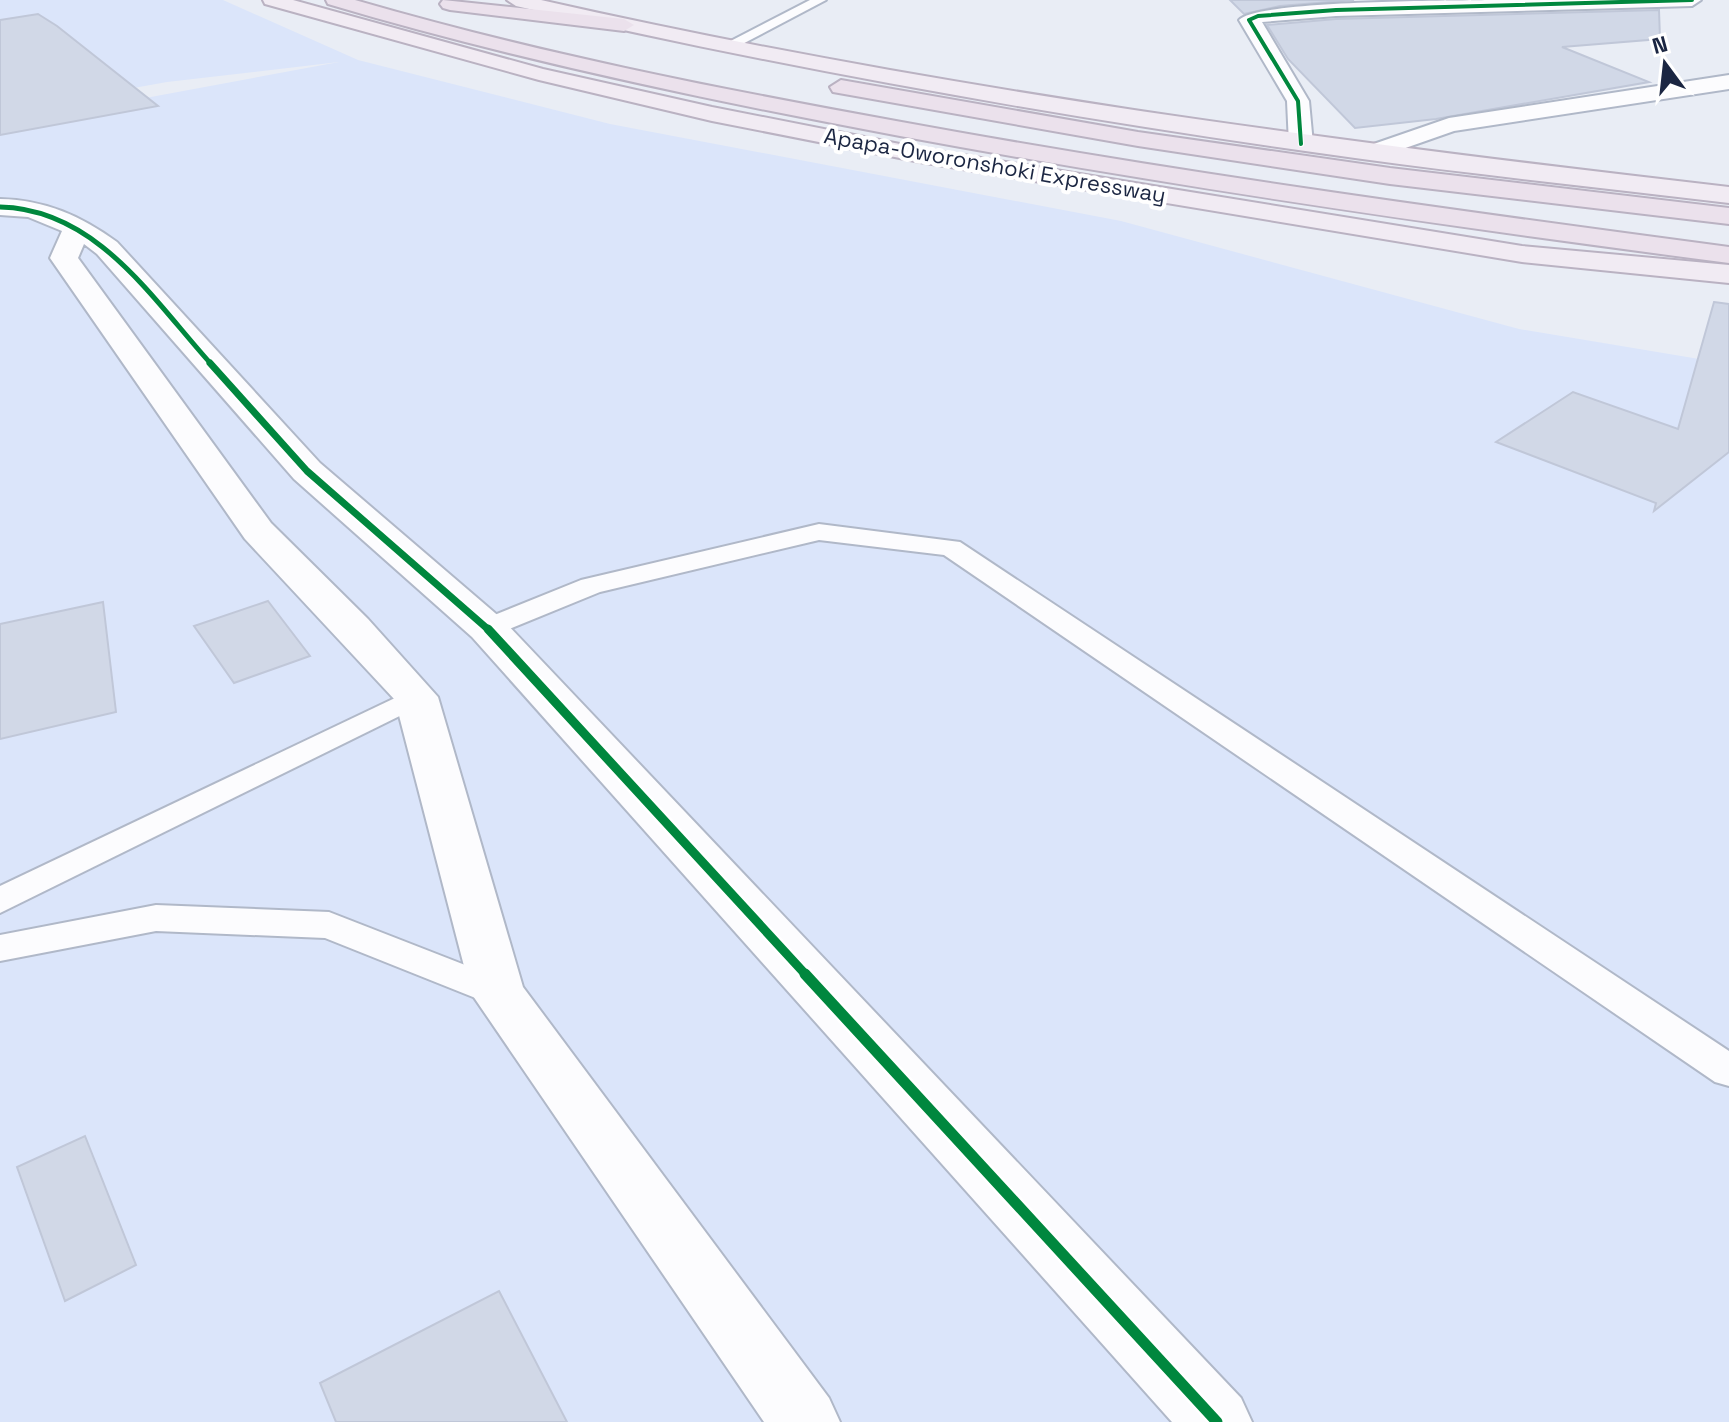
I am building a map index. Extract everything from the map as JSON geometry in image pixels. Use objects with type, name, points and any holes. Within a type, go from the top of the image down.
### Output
[{"type":"highway","name":"Apapa-Oworonshoki Expressway","points":[[335,0],[493,43],[746,99],[1193,189]]},
{"type":"highway","points":[[508,0],[577,33]]},
{"type":"highway","name":"Apapa-Oworonshoki Expressway","points":[[443,2],[784,77],[1138,139],[1390,176],[1729,216]]},
{"type":"highway","points":[[443,2],[524,8]]},
{"type":"highway","points":[[1193,189],[1268,207],[1393,222]]},
{"type":"highway","name":"Apapa-Oworonshoki Expressway","points":[[1393,222],[1729,255]]},
{"type":"main road","name":"Apapa-Oworonshoki Expressway","points":[[272,0],[539,74],[712,114],[920,155],[1193,189],[1393,222],[1522,254],[1729,274]]},
{"type":"main road","points":[[524,8],[1023,100],[1301,144],[1729,195]]},
{"type":"main road","points":[[1522,254],[1729,300]]},
{"type":"street","points":[[1301,144],[1298,101],[1249,20],[1258,16],[1336,10],[1692,0]]},
{"type":"street","points":[[1374,152],[1449,125],[1729,82]]},
{"type":"street","points":[[0,207],[17,206],[78,226],[107,248],[307,471],[487,628],[1217,1422]]},
{"type":"street","points":[[78,226],[64,258],[258,531],[416,697],[498,993],[805,1422]]},
{"type":"lane","points":[[726,47],[820,0]]},
{"type":"lane","points":[[487,628],[591,586],[819,532],[951,548],[1729,1071]]},
{"type":"lane","points":[[0,901],[416,697]]},
{"type":"lane","points":[[0,948],[156,918],[329,925],[498,993]]},
{"type":"shaded area","points":[[0,0],[223,0],[358,60],[610,124],[1121,221],[1519,329],[1729,364],[1729,1422],[0,1422],[0,125],[339,62],[167,82],[0,112]]},
{"type":"building","points":[[1230,0],[1354,0],[1280,6],[1244,14]]},
{"type":"building","points":[[1659,10],[1660,39],[1562,47],[1649,82],[1436,119],[1355,128],[1288,59],[1267,25],[1336,19]]},
{"type":"building","points":[[38,14],[158,106],[0,135],[0,20]]},
{"type":"building","points":[[1714,302],[1729,304],[1729,452],[1654,511],[1656,503],[1496,442],[1573,392],[1678,429]]},
{"type":"building","points":[[268,601],[310,656],[234,683],[194,626]]},
{"type":"building","points":[[103,602],[116,712],[0,739],[0,624]]},
{"type":"building","points":[[85,1136],[136,1265],[65,1301],[17,1167]]},
{"type":"building","points":[[499,1291],[567,1422],[336,1422],[320,1383]]},
{"type":"cycle path","points":[[1301,144],[1298,101],[1249,20],[1258,16],[1336,10],[1692,0]]},
{"type":"cycle path","points":[[0,207],[29,209],[57,218],[107,248],[307,471],[487,628],[1217,1422]]}]
